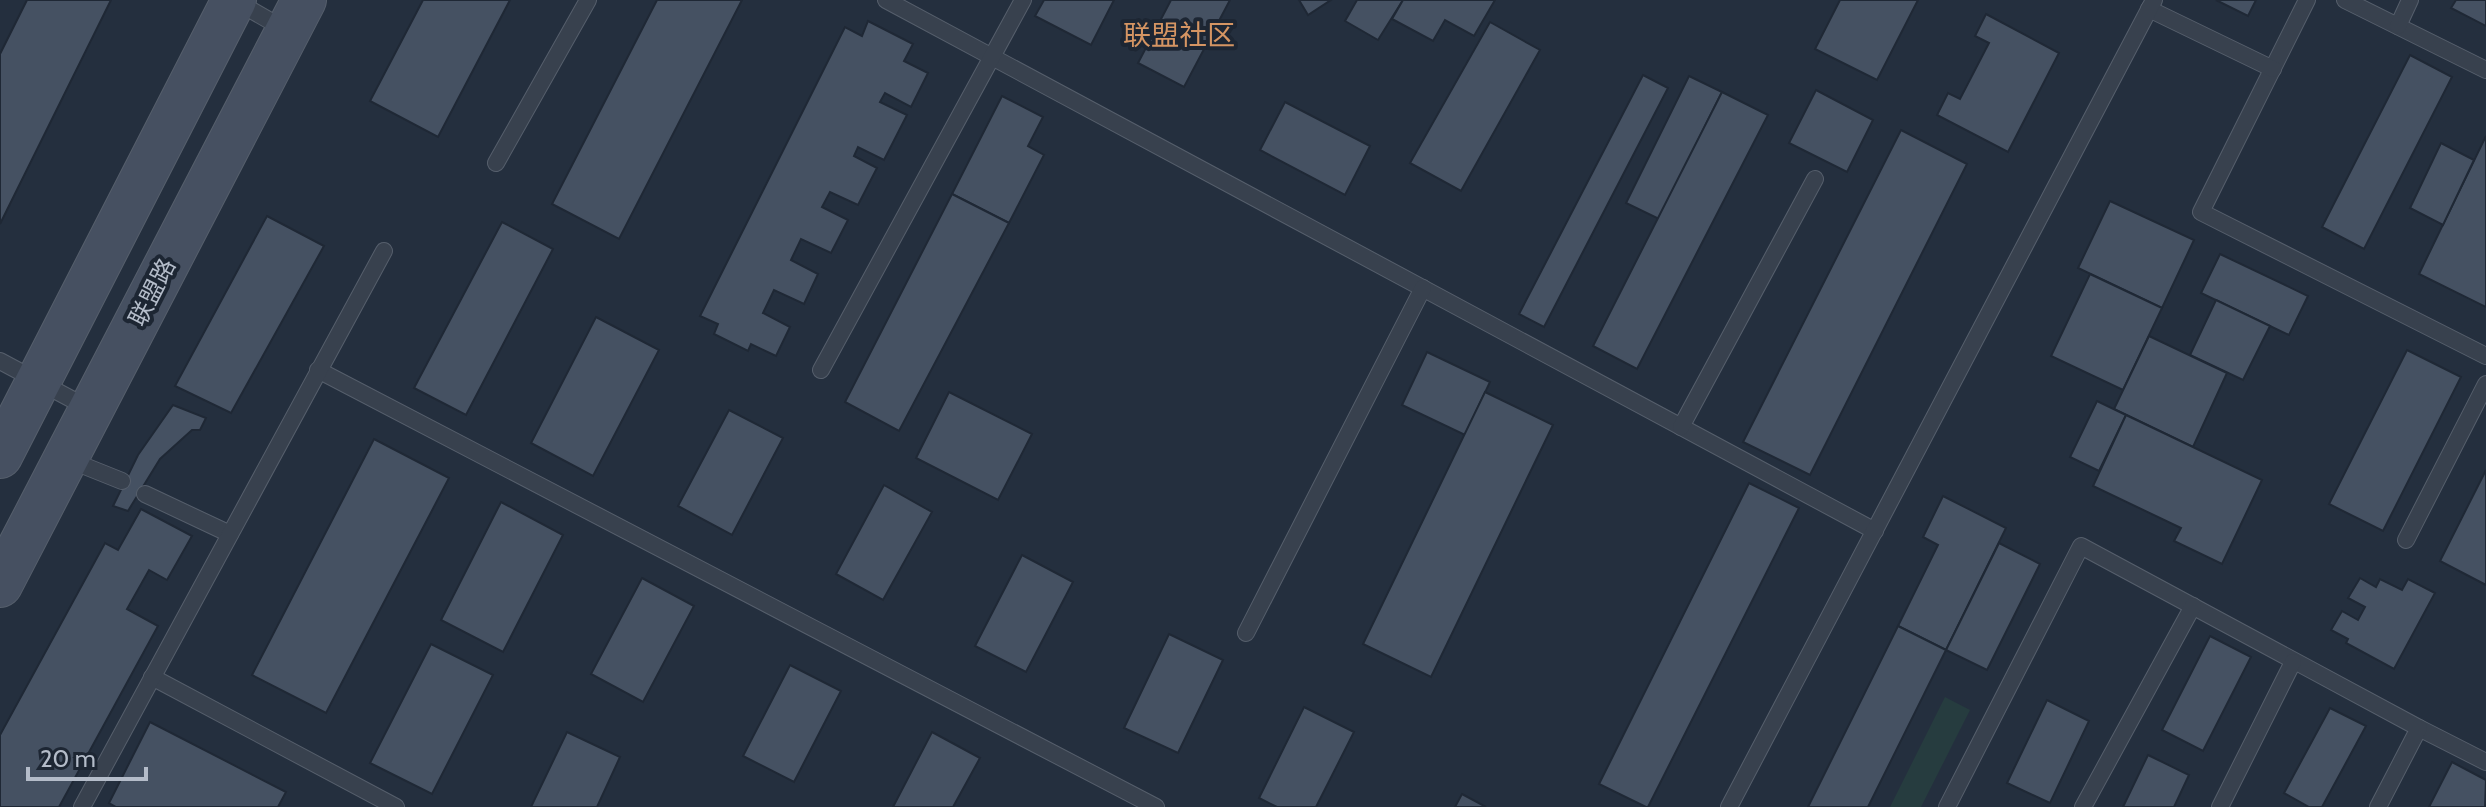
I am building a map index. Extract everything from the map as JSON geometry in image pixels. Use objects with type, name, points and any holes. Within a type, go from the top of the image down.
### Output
[{"type":"main road","points":[[0,456],[234,0]]},
{"type":"main road","name":"联盟路","points":[[0,585],[296,16]]},
{"type":"lane","points":[[234,0],[296,16]]},
{"type":"lane","points":[[496,163],[588,0]]},
{"type":"lane","points":[[886,0],[1875,531]]},
{"type":"lane","points":[[821,370],[1023,0]]},
{"type":"lane","points":[[2307,0],[2201,212],[2486,356]]},
{"type":"lane","points":[[2345,0],[2486,70]]},
{"type":"lane","points":[[2398,26],[2410,0]]},
{"type":"lane","points":[[1729,807],[2152,4],[2273,69]]},
{"type":"lane","points":[[1681,427],[1815,179]]},
{"type":"lane","points":[[82,807],[384,251]]},
{"type":"lane","points":[[1246,633],[1423,288]]},
{"type":"lane","points":[[0,361],[91,409]]},
{"type":"lane","points":[[318,370],[1156,807]]},
{"type":"lane","points":[[2406,540],[2486,384]]},
{"type":"lane","points":[[65,458],[122,481]]},
{"type":"lane","points":[[145,494],[230,534]]},
{"type":"lane","points":[[1951,806],[2081,546],[2293,662],[2486,762]]},
{"type":"lane","points":[[2083,807],[2193,606]]},
{"type":"lane","points":[[2220,807],[2293,662]]},
{"type":"lane","points":[[152,677],[396,807]]},
{"type":"lane","points":[[2378,807],[2419,728]]},
{"type":"green space","points":[[1945,697],[1970,710],[1921,807],[1890,807]]},
{"type":"building","points":[[27,0],[111,0],[0,224],[0,54]]},
{"type":"building","points":[[423,0],[510,0],[438,137],[370,101]]},
{"type":"building","points":[[657,0],[742,0],[619,239],[552,204]]},
{"type":"building","points":[[1044,0],[1114,0],[1091,45],[1035,16]]},
{"type":"building","points":[[1171,0],[1230,0],[1184,87],[1138,63]]},
{"type":"building","points":[[1299,0],[1331,0],[1308,15]]},
{"type":"building","points":[[1357,0],[1403,0],[1378,40],[1345,21]]},
{"type":"building","points":[[1403,0],[1495,0],[1474,36],[1445,20],[1433,41],[1392,19]]},
{"type":"building","points":[[1840,0],[1918,0],[1877,80],[1815,49]]},
{"type":"building","points":[[2216,0],[2256,0],[2248,16]]},
{"type":"building","points":[[2456,0],[2486,0],[2486,26],[2451,8]]},
{"type":"building","points":[[1986,14],[2059,53],[2008,152],[1937,115],[1948,93],[1960,99],[1989,43],[1975,36]]},
{"type":"building","points":[[868,21],[913,44],[904,61],[928,73],[911,107],[885,93],[880,102],[907,115],[884,160],[858,147],[854,156],[877,168],[858,205],[830,192],[822,207],[848,220],[831,253],[801,239],[791,260],[818,274],[804,304],[774,290],[763,313],[790,327],[776,356],[751,344],[748,351],[714,334],[718,324],[700,316],[845,27],[862,36]]},
{"type":"building","points":[[1490,22],[1540,50],[1461,191],[1410,163]]},
{"type":"building","points":[[2410,55],[2452,77],[2364,249],[2322,227]]},
{"type":"building","points":[[1643,75],[1668,88],[1544,327],[1519,314]]},
{"type":"building","points":[[1689,76],[1722,92],[1659,219],[1626,203]]},
{"type":"building","points":[[1816,90],[1873,120],[1847,172],[1789,143]]},
{"type":"building","points":[[1722,92],[1768,115],[1637,369],[1593,346]]},
{"type":"building","points":[[1002,96],[1043,117],[1028,146],[1044,155],[1009,223],[952,194]]},
{"type":"building","points":[[1285,102],[1370,146],[1345,195],[1260,150]]},
{"type":"building","points":[[1901,130],[1967,164],[1810,475],[1743,442]]},
{"type":"building","points":[[2486,136],[2486,307],[2419,274]]},
{"type":"building","points":[[2441,143],[2474,160],[2443,225],[2410,208]]},
{"type":"building","points":[[952,194],[1009,223],[899,431],[845,402]]},
{"type":"building","points":[[2110,201],[2194,240],[2162,308],[2078,268]]},
{"type":"building","points":[[267,216],[324,246],[231,413],[175,386]]},
{"type":"building","points":[[502,222],[553,249],[466,415],[414,388]]},
{"type":"building","points":[[2220,254],[2308,296],[2289,335],[2201,293]]},
{"type":"building","points":[[2090,274],[2162,308],[2123,390],[2051,356]]},
{"type":"building","points":[[2216,300],[2270,326],[2243,380],[2190,355]]},
{"type":"building","points":[[596,317],[659,350],[593,476],[531,443]]},
{"type":"building","points":[[2149,336],[2227,373],[2193,447],[2114,409]]},
{"type":"building","points":[[2407,350],[2461,377],[2383,531],[2329,504]]},
{"type":"building","points":[[1427,352],[1490,382],[1465,435],[1402,405]]},
{"type":"building","points":[[949,392],[1032,434],[998,500],[916,458]]},
{"type":"building","points":[[1485,392],[1553,425],[1431,677],[1363,644]]},
{"type":"building","points":[[2097,401],[2126,415],[2099,471],[2070,457]]},
{"type":"building","points":[[173,405],[206,418],[200,430],[192,430],[160,459],[128,511],[113,506],[138,455]]},
{"type":"building","points":[[729,410],[783,438],[732,535],[678,506]]},
{"type":"building","points":[[2126,415],[2262,480],[2222,564],[2174,541],[2181,528],[2093,486]]},
{"type":"building","points":[[374,439],[449,478],[326,713],[252,675]]},
{"type":"building","points":[[2486,470],[2486,585],[2440,561]]},
{"type":"building","points":[[1749,483],[1799,508],[1646,807],[1599,784]]},
{"type":"building","points":[[884,485],[932,512],[883,600],[836,574]]},
{"type":"building","points":[[1943,496],[2006,528],[1946,650],[1898,626],[1938,545],[1923,537]]},
{"type":"building","points":[[501,502],[563,535],[503,652],[441,620]]},
{"type":"building","points":[[141,509],[192,536],[167,580],[149,570],[127,609],[158,626],[59,807],[0,807],[0,735],[105,543],[118,550]]},
{"type":"building","points":[[1999,543],[2040,564],[1987,670],[1946,650]]},
{"type":"building","points":[[1022,555],[1073,582],[1026,672],[975,646]]},
{"type":"building","points":[[642,578],[694,606],[643,702],[591,674]]},
{"type":"building","points":[[2360,578],[2376,587],[2380,579],[2402,590],[2408,579],[2435,593],[2394,669],[2346,643],[2348,639],[2331,630],[2342,611],[2358,620],[2365,607],[2348,598]]},
{"type":"building","points":[[1898,626],[1946,650],[1868,807],[1808,807]]},
{"type":"building","points":[[1169,634],[1223,660],[1178,753],[1124,728]]},
{"type":"building","points":[[2210,636],[2251,657],[2203,751],[2162,730]]},
{"type":"building","points":[[431,644],[493,675],[432,794],[370,763]]},
{"type":"building","points":[[790,665],[841,691],[794,782],[743,756]]},
{"type":"building","points":[[2047,700],[2089,721],[2050,803],[2007,783]]},
{"type":"building","points":[[1304,707],[1354,732],[1316,807],[1277,807],[1259,798]]},
{"type":"building","points":[[2330,708],[2366,726],[2322,807],[2309,807],[2284,793]]},
{"type":"building","points":[[150,722],[286,792],[278,807],[116,807],[109,803]]},
{"type":"building","points":[[567,732],[620,757],[597,807],[531,807]]},
{"type":"building","points":[[932,732],[980,758],[953,807],[893,807]]},
{"type":"building","points":[[2148,755],[2189,775],[2174,807],[2123,807]]},
{"type":"building","points":[[2452,762],[2486,780],[2485,807],[2429,807]]},
{"type":"building","points":[[1462,794],[1486,807],[1455,807]]},
{"type":"district","name":"联盟社区","points":[[1179,35]]}]
